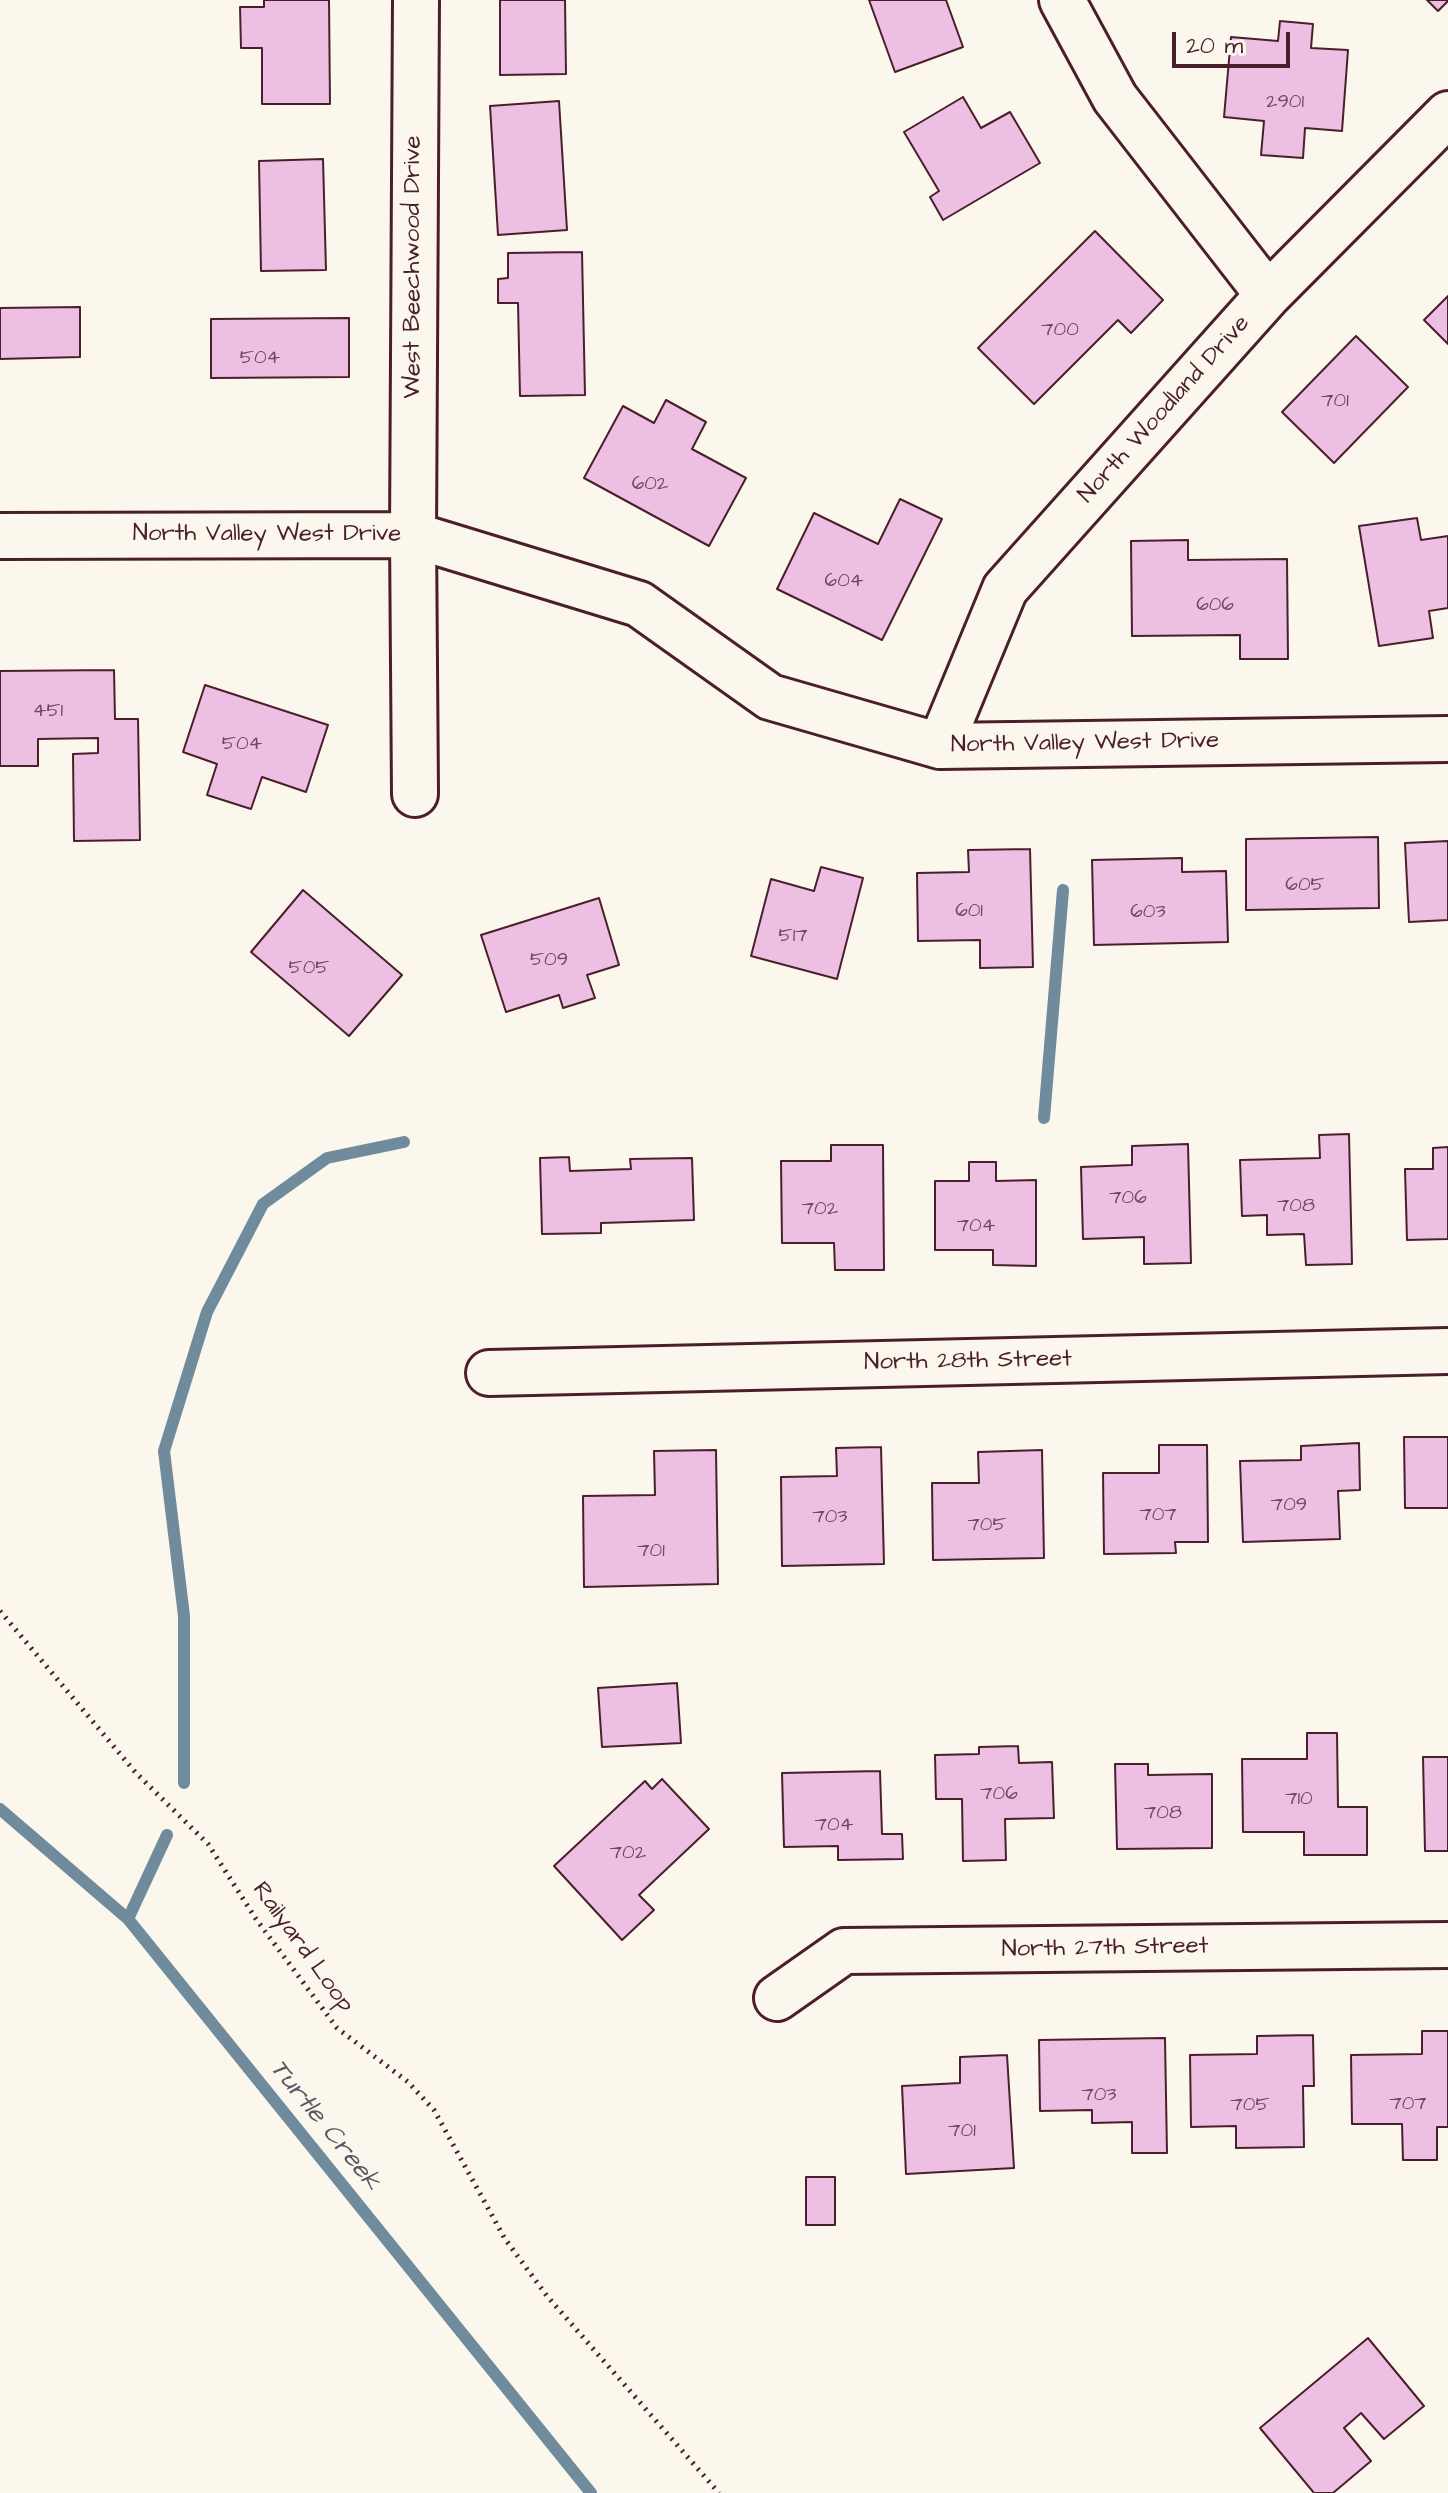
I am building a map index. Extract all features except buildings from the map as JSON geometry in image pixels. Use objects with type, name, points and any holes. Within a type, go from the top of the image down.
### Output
[{"type":"street","name":"West Beechwood Drive","points":[[415,794],[416,0]]},
{"type":"street","points":[[1062,0],[1115,98],[1268,295]]},
{"type":"street","name":"North Woodland Drive","points":[[940,746],[1005,589],[1268,295],[1448,114]]},
{"type":"street","name":"North Valley West Drive","points":[[0,536],[413,535],[639,604],[770,697],[940,746],[1448,739]]},
{"type":"street","name":"North 28th Street","points":[[489,1373],[1448,1351]]},
{"type":"street","name":"North 27th Street","points":[[777,1998],[844,1951],[1448,1945]]},
{"type":"path","name":"Railyard Loop","points":[[0,1611],[136,1773],[208,1844],[256,1919],[337,2028],[408,2082],[434,2110],[505,2239],[547,2296],[719,2493]]},
{"type":"waterway","points":[[1044,1118],[1063,890]]},
{"type":"waterway","points":[[184,1783],[184,1616],[164,1451],[207,1312],[263,1204],[327,1158],[404,1142]]},
{"type":"waterway","name":"Turtle Creek","points":[[0,1809],[128,1919],[591,2493]]},
{"type":"waterway","points":[[128,1919],[167,1835]]}]
